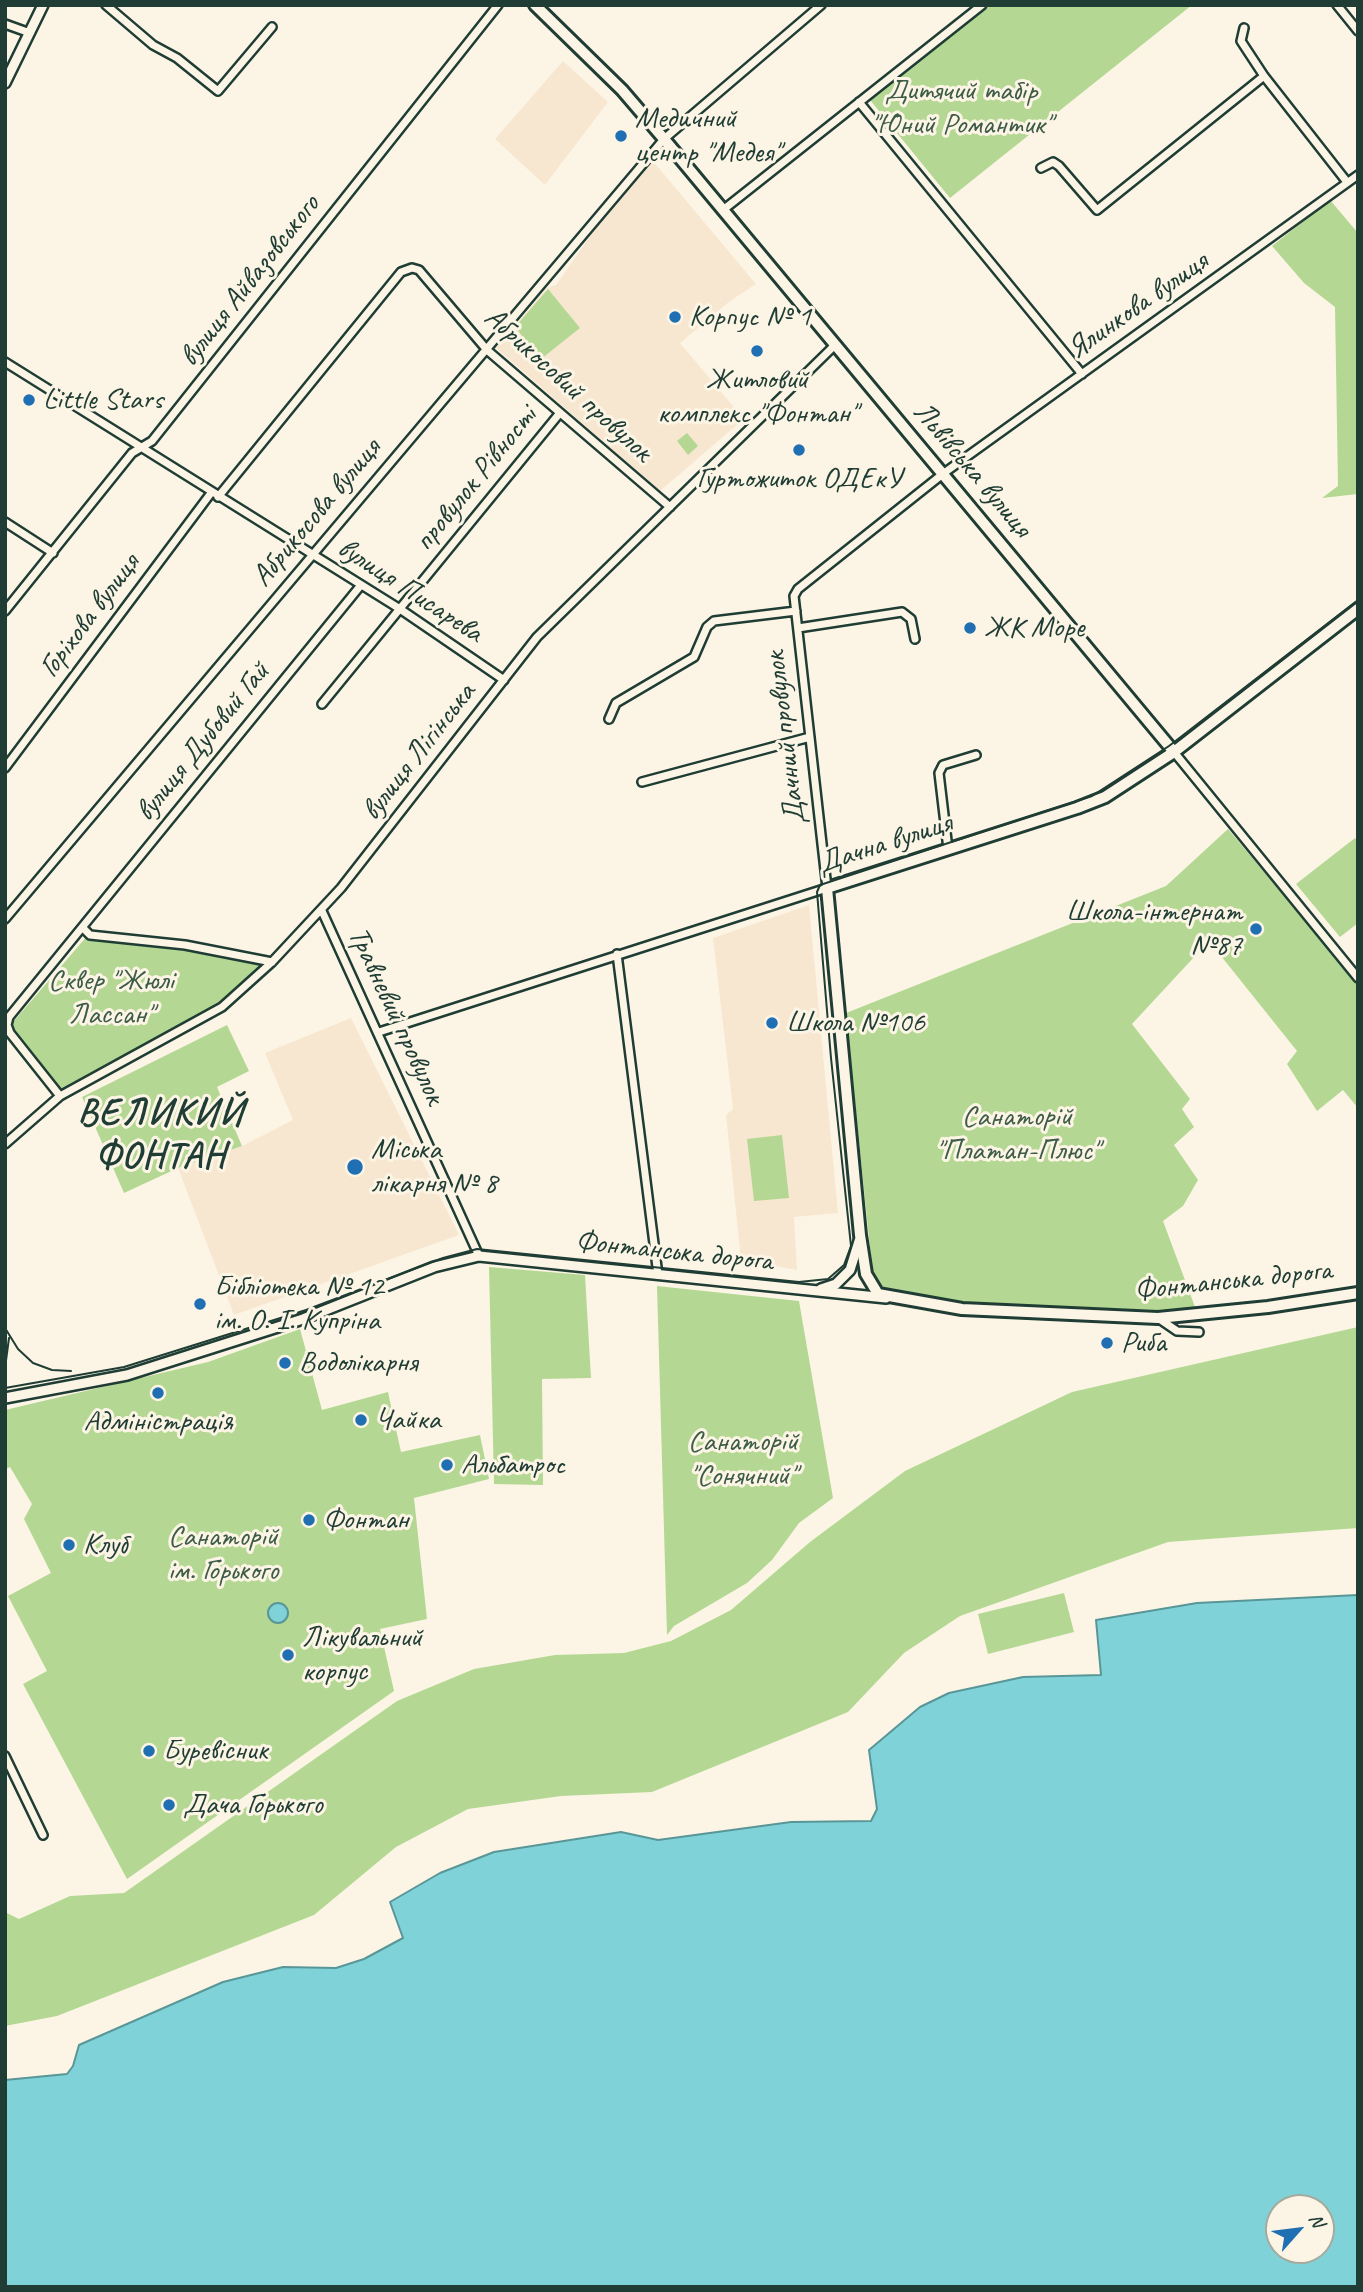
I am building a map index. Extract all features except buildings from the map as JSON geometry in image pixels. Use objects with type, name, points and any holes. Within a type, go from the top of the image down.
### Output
[{"type":"main road","name":"Львівська вулиця","points":[[535,5],[622,90],[664,139],[1174,752]]},
{"type":"main road","name":"Дачна вулиця","points":[[827,888],[1105,797],[1174,752],[1358,608]]},
{"type":"main road","name":"Дачний провулок","points":[[827,888],[860,1235],[869,1282],[873,1289],[886,1298]]},
{"type":"main road","name":"Фонтанська дорога","points":[[886,1298],[962,1309],[1158,1318],[1268,1307],[1358,1293]]},
{"type":"street","points":[[5,83],[43,5]]},
{"type":"street","points":[[106,5],[153,45],[177,58],[218,91],[272,27]]},
{"type":"street","name":"вулиця Айвазовського","points":[[5,611],[132,453],[152,441],[498,5]]},
{"type":"street","name":"Абрикосова вулиця","points":[[5,919],[664,139],[821,5]]},
{"type":"street","points":[[723,210],[982,5]]},
{"type":"street","points":[[1337,5],[1358,31]]},
{"type":"street","points":[[5,24],[14,24],[30,33]]},
{"type":"street","points":[[1244,28],[1241,41],[1264,76],[1348,182]]},
{"type":"street","points":[[1041,168],[1054,162],[1097,210],[1264,76]]},
{"type":"street","points":[[859,102],[1082,374]]},
{"type":"street","name":"Ялинкова вулиця","points":[[943,473],[1358,175]]},
{"type":"street","name":"Абрикосовий провулок","points":[[408,268],[419,270],[487,350],[670,507]]},
{"type":"street","name":"Горіхова вулиця","points":[[5,768],[214,495],[401,272],[408,268]]},
{"type":"street","name":"вулиця Лігінська","points":[[5,1144],[60,1096],[222,1007],[272,962],[322,911],[537,637],[835,345]]},
{"type":"street","name":"вулиця Писарева","points":[[5,362],[400,609],[504,680]]},
{"type":"street","name":"провулок Рівності","points":[[322,704],[559,414]]},
{"type":"street","name":"Дачний провулок","points":[[827,888],[794,596],[798,589],[943,473]]},
{"type":"street","points":[[5,522],[53,553]]},
{"type":"street","name":"вулиця Дубовий Гай","points":[[60,1096],[10,1033],[7,1021],[361,585]]},
{"type":"street","points":[[609,719],[616,703],[694,657],[706,628],[714,621],[796,611]]},
{"type":"street","points":[[798,628],[901,612],[911,619],[915,639]]},
{"type":"street","points":[[642,782],[810,737]]},
{"type":"street","name":"Львівська вулиця","points":[[1174,752],[1358,978]]},
{"type":"street","points":[[948,849],[939,773],[943,765],[976,755]]},
{"type":"street","name":"Дачна вулиця","points":[[379,1032],[827,888]]},
{"type":"street","name":"Травневий провулок","points":[[322,911],[479,1256]]},
{"type":"street","points":[[83,928],[90,935],[185,946],[272,962]]},
{"type":"street","points":[[617,954],[658,1275]]},
{"type":"street","name":"Дачний провулок","points":[[813,1291],[828,1288],[844,1278],[855,1260],[860,1235]]},
{"type":"street","name":"Фонтанська дорога","points":[[5,1398],[127,1375],[303,1319],[434,1267],[479,1256],[886,1298]]},
{"type":"street","points":[[1158,1318],[1177,1331],[1199,1332]]},
{"type":"street","points":[[5,1756],[43,1835]]},
{"type":"shaded area","points":[[563,61],[608,102],[545,185],[495,139]]},
{"type":"shaded area","points":[[652,160],[756,284],[730,301],[680,343],[744,419],[660,491],[496,348],[547,288],[556,285],[600,222]]},
{"type":"shaded area","name":"Школа №106","points":[[809,905],[838,1213],[794,1217],[797,1270],[741,1260],[726,1115],[733,1109],[713,938]]},
{"type":"shaded area","name":"Міська лікарня № 8","points":[[351,1018],[459,1235],[234,1315],[178,1168],[242,1146],[293,1120],[265,1053]]},
{"type":"green space","name":"Дитячий табір \"Юний Романтик\"","points":[[991,5],[1192,5],[950,198],[870,100]]},
{"type":"green space","points":[[1330,200],[1358,233],[1358,494],[1322,498],[1338,486],[1335,307],[1304,283],[1272,246]]},
{"type":"green space","points":[[548,289],[580,328],[541,359],[515,327]]},
{"type":"green space","points":[[687,433],[698,446],[688,455],[677,441]]},
{"type":"green space","name":"Санаторій \"Платан-Плюс\"","points":[[1228,829],[1358,984],[1358,1108],[1343,1090],[1317,1111],[1287,1064],[1297,1051],[1209,941],[1132,1024],[1190,1099],[1182,1109],[1194,1127],[1174,1145],[1198,1180],[1183,1206],[1163,1221],[1195,1307],[1181,1311],[967,1303],[880,1291],[873,1278],[846,1013],[1166,886]]},
{"type":"green space","points":[[1355,838],[1358,842],[1358,923],[1340,937],[1296,884]]},
{"type":"green space","name":"Сквер \"Жюлі Лассан\"","points":[[88,935],[271,960],[220,1006],[62,1091],[7,1029]]},
{"type":"green space","points":[[227,1025],[249,1071],[217,1087],[242,1146],[178,1168],[124,1193],[82,1097]]},
{"type":"green space","points":[[782,1135],[789,1198],[754,1201],[747,1139]]},
{"type":"green space","points":[[489,1267],[585,1275],[591,1378],[542,1379],[543,1485],[494,1484]]},
{"type":"green space","name":"Санаторій \"Сонячний\"","points":[[657,1286],[799,1301],[833,1498],[799,1523],[772,1560],[747,1583],[674,1626],[667,1635]]},
{"type":"green space","points":[[1358,1327],[1358,1528],[1168,1542],[960,1616],[904,1653],[848,1712],[652,1792],[561,1796],[468,1809],[396,1847],[314,1915],[57,2016],[5,2026],[5,1912],[19,1919],[70,1896],[124,1893],[397,1701],[474,1669],[555,1655],[624,1653],[671,1641],[731,1610],[810,1542],[905,1471],[1072,1392]]},
{"type":"green space","name":"Cанаторій ім. Горького","points":[[300,1329],[322,1410],[388,1392],[401,1452],[480,1435],[489,1479],[414,1498],[427,1619],[380,1629],[394,1691],[127,1879],[23,1684],[47,1671],[8,1596],[51,1573],[24,1519],[32,1504],[10,1467],[5,1469],[5,1410],[208,1362]]},
{"type":"green space","points":[[1064,1593],[1074,1632],[988,1654],[978,1614]]},
{"type":"water","points":[[1358,1595],[1358,2287],[5,2287],[5,2080],[67,2074],[73,2066],[79,2045],[223,1982],[283,1967],[336,1968],[364,1959],[403,1938],[390,1902],[440,1873],[494,1852],[621,1832],[658,1840],[791,1822],[871,1821],[877,1809],[869,1750],[920,1707],[949,1693],[1023,1677],[1101,1675],[1096,1620],[1197,1603]]},
{"type":"water","points":[[278,1603],[285,1606],[288,1613],[285,1620],[278,1623],[271,1620],[268,1613],[271,1606]]},
{"type":"tram line","points":[[5,1388],[124,1367],[306,1310],[443,1258],[477,1249],[799,1282],[828,1279],[844,1265],[851,1246],[831,1058],[817,892],[820,885],[1092,796],[1169,746],[1358,600]]},
{"type":"tram line","points":[[5,1328],[18,1349],[33,1363],[52,1370],[71,1371]]},
{"type":"tram line","points":[[5,1368],[9,1338]]},
{"type":"place","name":"Медичний центр \"Медея\"","points":[[621,136]]},
{"type":"place","name":"Корпус № 1","points":[[675,317]]},
{"type":"place","name":"Житловий комплекс \"Фонтан\"","points":[[757,351]]},
{"type":"place","name":"Little Stars","points":[[29,400]]},
{"type":"place","name":"Гуртожиток ОДЕкУ","points":[[799,450]]},
{"type":"place","name":"ЖК Море","points":[[970,628]]},
{"type":"place","name":"Школа-інтернат №87","points":[[1256,929]]},
{"type":"place","name":"Школа №106","points":[[772,1023]]},
{"type":"place","name":"Міська лікарня № 8","points":[[355,1167]]},
{"type":"place","name":"Бібліотека № 12 ім. О. І. Купріна","points":[[200,1304]]},
{"type":"place","name":"Риба","points":[[1107,1343]]},
{"type":"place","name":"Водолікарня","points":[[285,1363]]},
{"type":"place","name":"Адміністрація","points":[[158,1393]]},
{"type":"place","name":"Чайка","points":[[361,1420]]},
{"type":"place","name":"Альбатрос","points":[[447,1465]]},
{"type":"place","name":"Фонтан","points":[[309,1520]]},
{"type":"place","name":"Клуб","points":[[69,1545]]},
{"type":"place","name":"Лікувальний корпус","points":[[288,1655]]},
{"type":"place","name":"Буревісник","points":[[149,1751]]},
{"type":"place","name":"Дача Горького","points":[[169,1805]]},
{"type":"district","name":"ВЕЛИКИЙ ФОНТАН","points":[[161,1136]]}]
